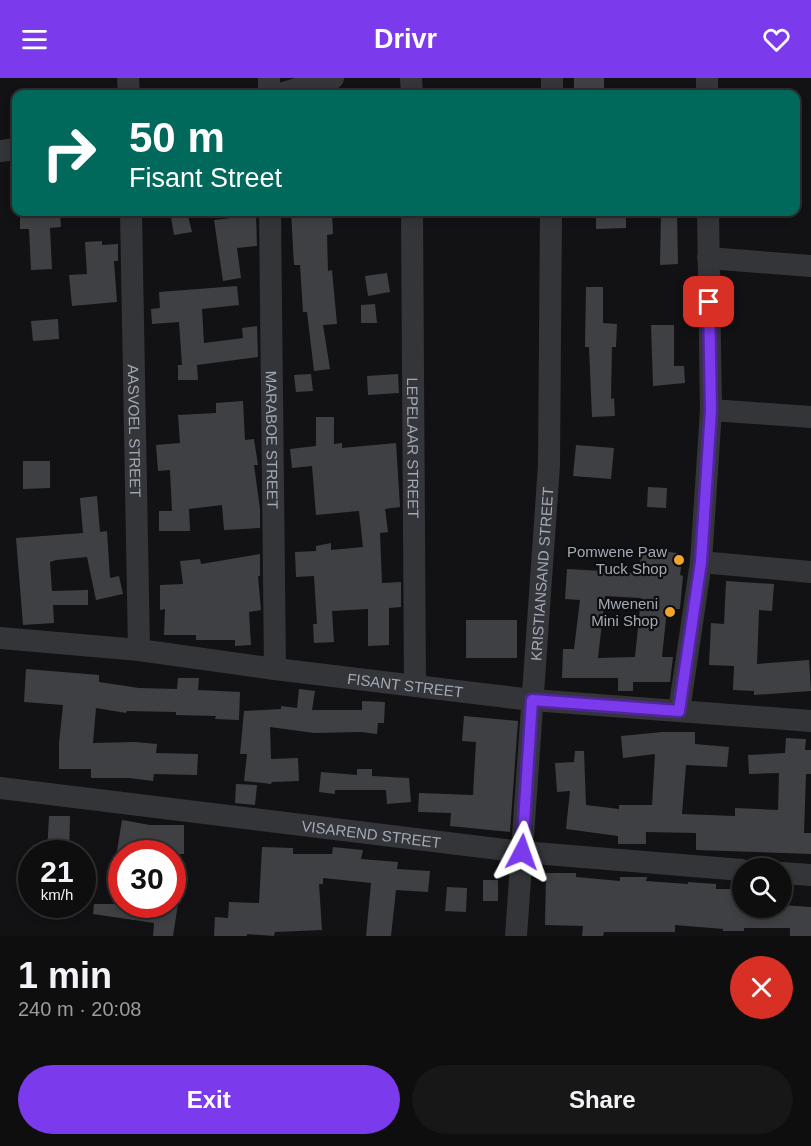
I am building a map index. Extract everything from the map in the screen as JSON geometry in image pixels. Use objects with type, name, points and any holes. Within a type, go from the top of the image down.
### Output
[{"type":"street","points":[[293,90],[333,78]]},
{"type":"street","name":"AASVOEL STREET","points":[[131,216],[140,650]]},
{"type":"street","name":"MARABOE STREET","points":[[270,216],[275,669]]},
{"type":"street","name":"LEPELAAR STREET","points":[[412,216],[415,685]]},
{"type":"street","name":"KRISTIANSAND STREET","points":[[516,936],[549,465],[551,216]]},
{"type":"street","points":[[679,711],[701,562],[711,410],[708,216]]},
{"type":"street","points":[[708,258],[811,266]]},
{"type":"street","points":[[711,410],[811,417]]},
{"type":"street","points":[[701,562],[811,572]]},
{"type":"street","name":"FISANT STREET","points":[[0,638],[140,650],[532,700],[811,721]]},
{"type":"street","name":"VISAREND STREET","points":[[0,788],[522,852],[732,869]]},
{"type":"street","points":[[792,874],[811,875]]},
{"type":"building","points":[[574,78],[604,78],[604,90],[574,90]]},
{"type":"building","points":[[20,216],[60,216],[61,227],[50,228],[52,269],[31,270],[29,229],[20,229]]},
{"type":"building","points":[[171,216],[188,216],[192,232],[174,235]]},
{"type":"building","points":[[256,216],[257,246],[237,248],[241,278],[223,281],[214,220]]},
{"type":"building","points":[[291,216],[332,216],[333,234],[327,235],[328,271],[332,270],[337,324],[323,325],[330,369],[314,371],[307,312],[303,312],[300,265],[294,265]]},
{"type":"building","points":[[596,216],[626,216],[626,228],[596,229]]},
{"type":"building","points":[[661,216],[677,216],[678,264],[660,265]]},
{"type":"building","points":[[102,241],[102,245],[118,244],[118,261],[114,261],[117,302],[72,306],[69,275],[87,274],[85,242]]},
{"type":"building","points":[[387,273],[390,292],[368,296],[365,276]]},
{"type":"building","points":[[237,286],[239,305],[202,309],[204,343],[243,338],[242,328],[257,326],[258,357],[197,365],[198,380],[178,380],[178,365],[182,365],[179,322],[152,324],[151,309],[160,308],[159,292]]},
{"type":"building","points":[[586,287],[603,287],[603,323],[617,324],[616,347],[612,347],[611,399],[614,398],[615,416],[592,417],[589,347],[585,347]]},
{"type":"building","points":[[375,304],[377,323],[361,323],[361,305]]},
{"type":"building","points":[[58,319],[59,339],[33,341],[31,321]]},
{"type":"building","points":[[651,325],[674,325],[674,366],[684,366],[685,383],[653,386]]},
{"type":"building","points":[[311,374],[313,391],[296,392],[294,375]]},
{"type":"building","points":[[398,374],[399,393],[368,395],[367,376]]},
{"type":"building","points":[[243,401],[245,440],[254,439],[258,465],[254,465],[260,509],[260,528],[224,530],[222,505],[189,509],[190,531],[159,531],[159,511],[172,511],[170,470],[158,471],[156,445],[180,443],[178,415],[216,413],[216,403]]},
{"type":"building","points":[[316,417],[334,417],[334,444],[342,443],[342,448],[396,443],[400,507],[385,509],[388,532],[380,533],[382,583],[401,582],[401,607],[389,608],[389,645],[368,646],[368,609],[332,611],[334,642],[314,643],[313,624],[317,624],[314,576],[296,577],[295,552],[316,551],[316,546],[331,543],[331,550],[363,547],[359,511],[316,515],[312,466],[292,468],[290,449],[316,446]]},
{"type":"building","points":[[576,445],[614,448],[611,479],[573,476]]},
{"type":"building","points":[[23,461],[50,461],[50,488],[23,489]]},
{"type":"building","points":[[648,487],[667,488],[666,508],[647,507]]},
{"type":"building","points":[[97,496],[100,532],[107,531],[110,578],[119,576],[123,594],[96,600],[87,557],[56,560],[50,562],[52,591],[88,590],[88,605],[53,605],[54,623],[23,625],[16,538],[83,533],[80,498]]},
{"type":"building","points":[[642,548],[683,554],[680,575],[683,576],[680,609],[667,609],[662,657],[673,657],[670,682],[633,682],[633,691],[618,691],[618,678],[562,678],[563,649],[574,649],[580,600],[565,599],[567,569],[639,573]],"holes":[[[605,596],[641,598],[635,657],[598,658]]]},
{"type":"building","points":[[260,554],[260,576],[258,576],[261,610],[249,612],[251,645],[235,646],[235,640],[196,640],[196,635],[164,635],[165,609],[160,610],[160,585],[183,584],[180,561],[200,559],[201,564]]},
{"type":"building","points":[[726,581],[774,584],[772,611],[759,610],[757,664],[809,660],[811,691],[754,695],[754,691],[733,690],[734,666],[709,665],[711,623],[724,624]]},
{"type":"building","points":[[466,620],[517,620],[517,658],[466,658]]},
{"type":"building","points":[[26,669],[99,675],[99,682],[139,688],[177,689],[178,678],[199,678],[198,690],[240,692],[239,720],[215,719],[216,716],[176,715],[176,712],[127,711],[126,713],[96,708],[93,743],[157,744],[156,753],[198,754],[197,775],[154,774],[153,781],[129,778],[91,778],[91,769],[59,769],[63,705],[24,702]]},
{"type":"building","points":[[299,689],[315,691],[312,710],[362,710],[362,701],[385,702],[384,723],[378,723],[377,734],[314,733],[270,727],[271,759],[298,758],[299,781],[272,782],[271,784],[244,781],[247,754],[240,754],[244,711],[281,709],[281,706],[297,708]]},
{"type":"building","points":[[464,716],[518,721],[510,832],[450,826],[451,813],[418,812],[419,793],[473,795],[476,742],[462,741]]},
{"type":"building","points":[[695,732],[695,744],[729,747],[727,767],[686,765],[682,814],[735,816],[735,808],[778,810],[779,773],[749,774],[748,755],[785,753],[786,738],[806,739],[805,750],[811,750],[811,774],[806,774],[804,833],[811,833],[811,854],[696,850],[696,833],[646,832],[646,844],[618,844],[618,836],[566,829],[570,791],[557,792],[555,763],[574,762],[575,751],[584,751],[586,805],[619,809],[619,805],[652,805],[655,754],[623,758],[621,736]]},
{"type":"building","points":[[357,769],[372,769],[372,776],[409,778],[411,802],[387,804],[386,790],[335,790],[335,794],[319,792],[321,772],[357,775]]},
{"type":"building","points":[[236,784],[257,785],[255,805],[235,803]]},
{"type":"building","points":[[49,816],[70,816],[69,840],[48,840]]},
{"type":"building","points":[[122,820],[150,825],[184,825],[184,840],[119,840]]},
{"type":"building","points":[[262,847],[293,848],[293,854],[332,854],[333,847],[363,850],[361,859],[398,862],[397,869],[430,871],[428,892],[396,890],[391,936],[366,936],[371,883],[323,878],[323,884],[319,884],[322,930],[275,932],[274,936],[247,934],[247,936],[214,936],[215,917],[228,918],[229,902],[259,903]]},
{"type":"building","points":[[546,873],[576,873],[576,877],[620,881],[620,877],[647,877],[646,881],[716,884],[716,889],[732,889],[732,918],[792,918],[792,906],[811,907],[811,936],[790,936],[790,928],[744,928],[744,931],[723,931],[723,929],[675,925],[675,932],[604,932],[603,936],[582,936],[583,926],[545,925]]},
{"type":"building","points":[[483,880],[498,880],[498,901],[483,901]]},
{"type":"building","points":[[447,887],[467,888],[466,912],[445,911]]},
{"type":"building","points":[[96,904],[108,904],[108,916],[96,914]]},
{"type":"building","points":[[120,918],[176,918],[173,936],[153,936],[154,923]]},
{"type":"place","name":"Pomwene Paw Tuck Shop","points":[[679,560]]},
{"type":"place","name":"Mweneni Mini Shop","points":[[670,612]]},
{"type":"route","points":[[522,852],[532,700],[679,711],[701,562],[711,410],[709,302]]}]
